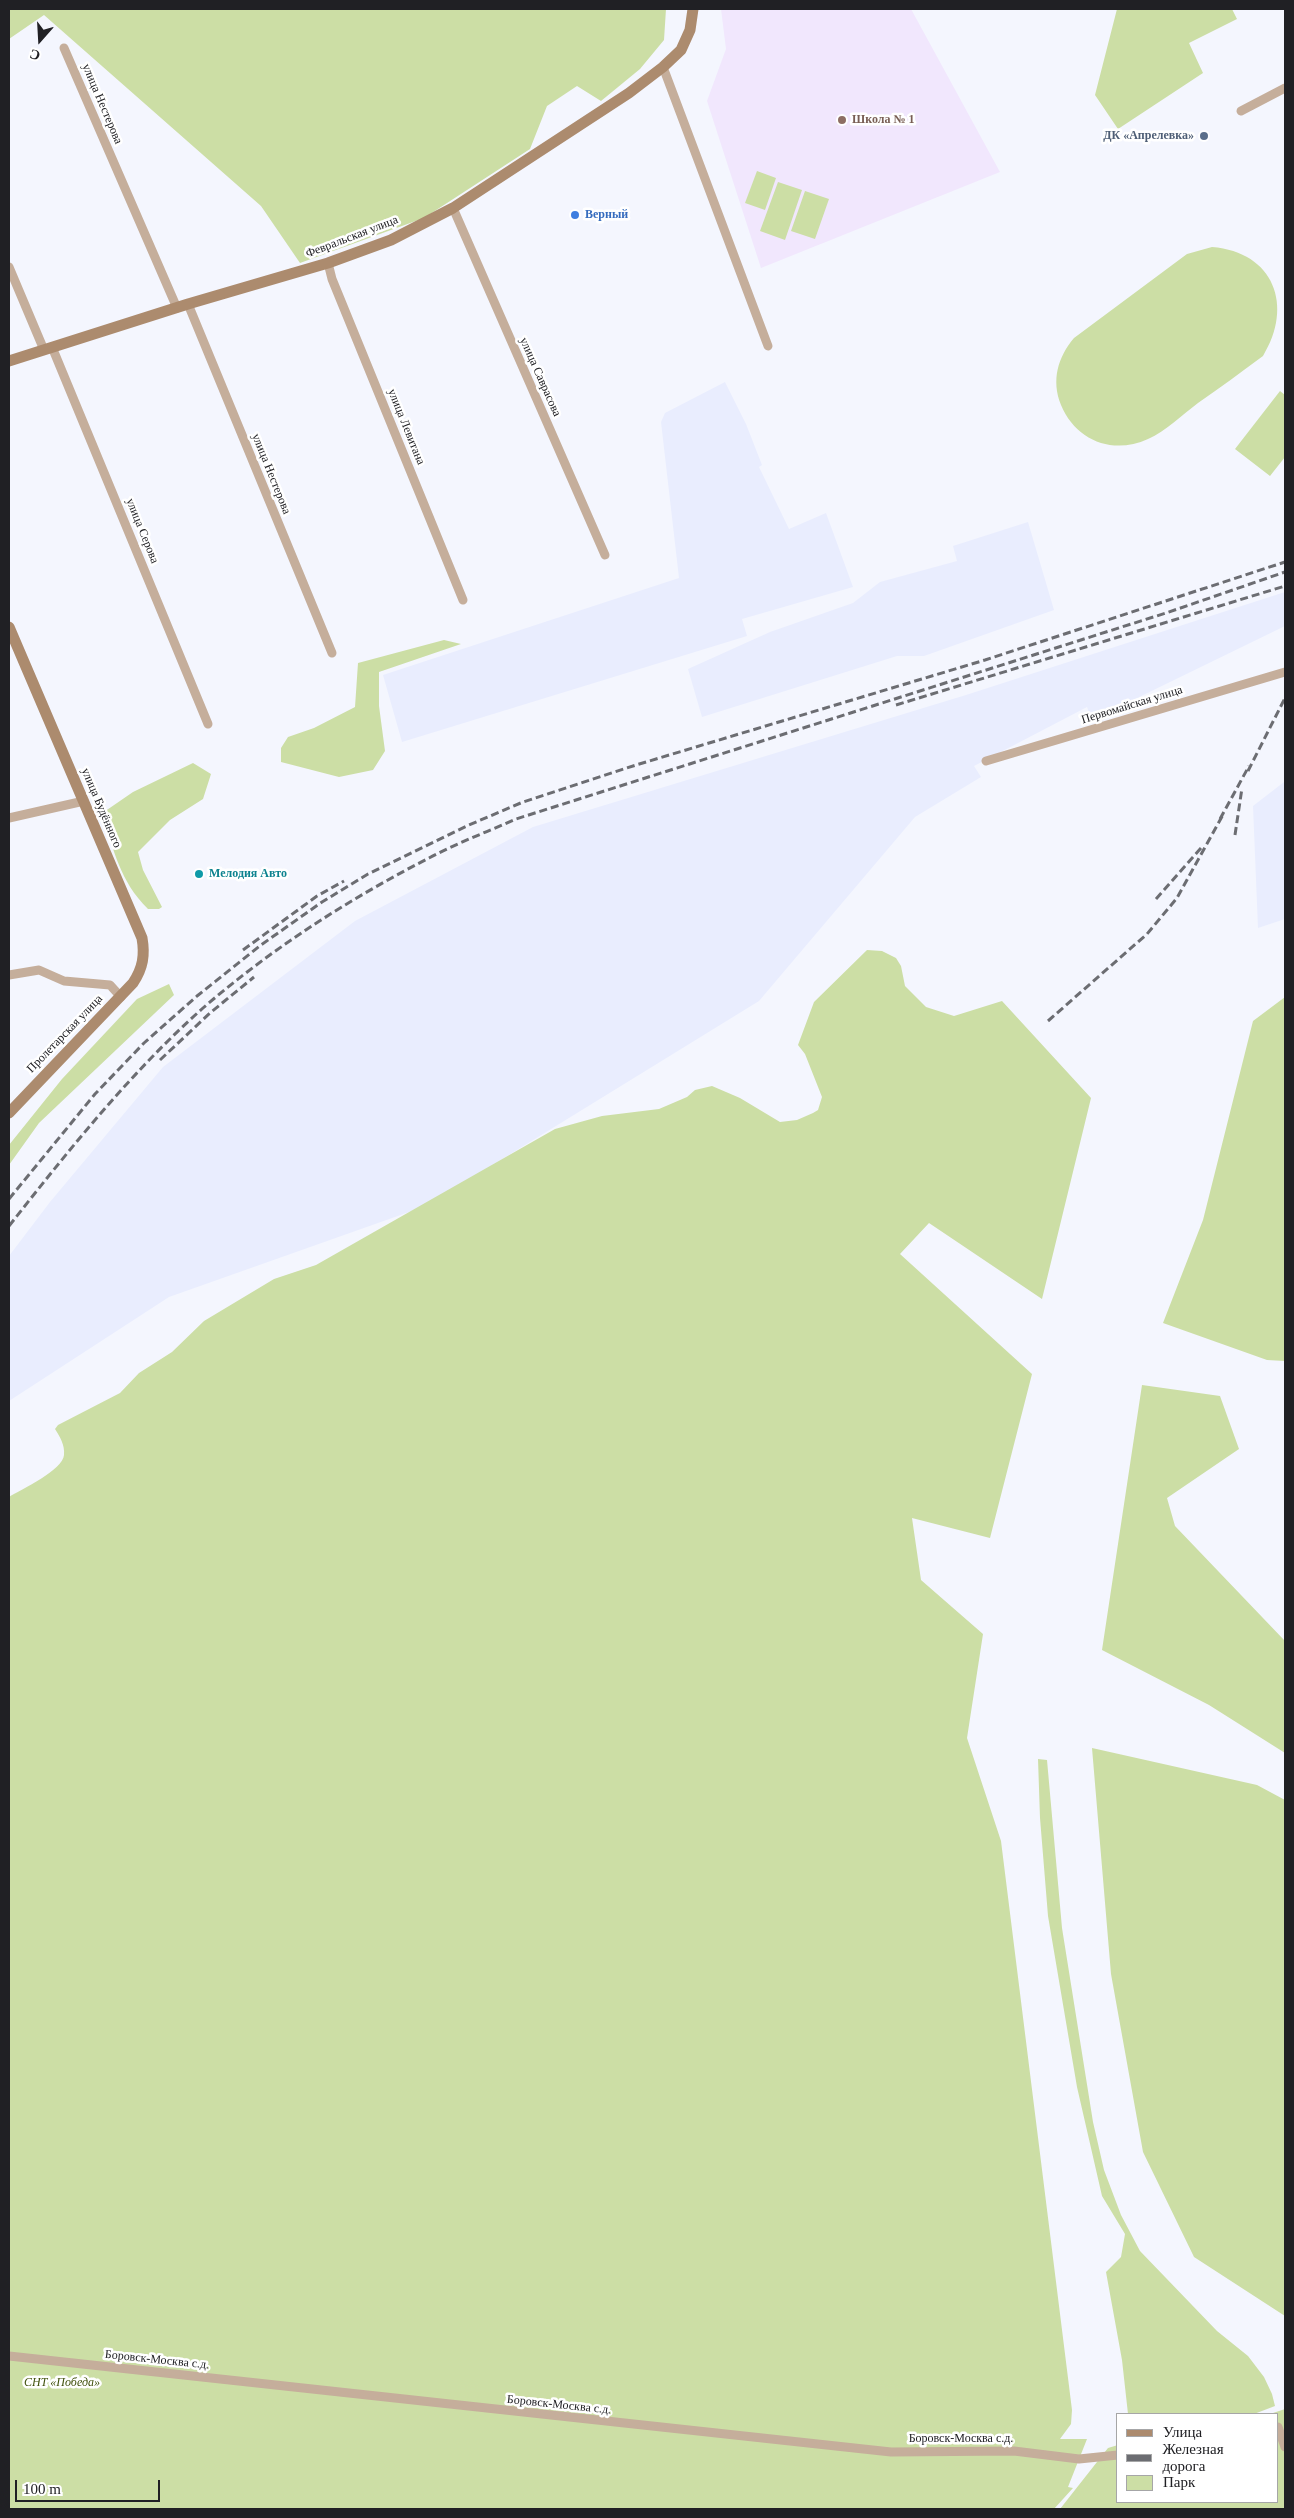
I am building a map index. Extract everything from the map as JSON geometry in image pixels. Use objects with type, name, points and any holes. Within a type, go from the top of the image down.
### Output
[{"type":"main road","name":"Февральская улица","points":[[9,361],[328,263],[391,240],[453,208],[629,93],[663,67],[681,50],[690,30],[693,9]]},
{"type":"main road","name":"улица Будённого","points":[[9,627],[142,938],[144,950],[140,971],[133,983],[120,997]]},
{"type":"main road","name":"Пролетарская улица","points":[[9,1113],[120,997]]},
{"type":"street","name":"улица Нестерова","points":[[64,48],[183,306],[332,653]]},
{"type":"street","points":[[663,67],[768,346]]},
{"type":"street","points":[[1241,111],[1285,88]]},
{"type":"street","name":"улица Саврасова","points":[[453,208],[605,554]]},
{"type":"street","name":"улица Левитана","points":[[328,263],[332,279],[463,600]]},
{"type":"street","name":"улица Серова","points":[[9,267],[48,348],[208,724]]},
{"type":"street","name":"Первомайская улица","points":[[986,761],[1285,672]]},
{"type":"street","points":[[9,818],[84,801]]},
{"type":"street","points":[[9,974],[39,970],[64,981],[110,986],[120,997]]},
{"type":"street","name":"Боровск-Москва с.д.","points":[[9,2356],[891,2452],[1014,2450],[1079,2459],[1113,2456]]},
{"type":"street","points":[[1279,2429],[1285,2447]]},
{"type":"shaded area","name":"Школа № 1","points":[[721,9],[911,9],[1000,172],[761,268],[707,101],[726,49]]},
{"type":"shaded area","points":[[725,382],[746,424],[762,465],[759,467],[789,529],[826,513],[853,587],[742,619],[747,636],[402,742],[383,675],[679,578],[661,422],[665,413]]},
{"type":"shaded area","points":[[1028,522],[1054,610],[924,656],[897,656],[702,717],[688,669],[770,632],[853,603],[880,582],[957,561],[953,546]]},
{"type":"shaded area","points":[[1285,592],[1285,626],[1092,720],[1087,707],[974,766],[981,777],[915,817],[759,1001],[426,1206],[169,1297],[9,1401],[9,1256],[50,1202],[163,1067],[355,921],[533,827],[966,695]]},
{"type":"shaded area","points":[[1285,724],[1285,919],[1258,928],[1253,806],[1284,782]]},
{"type":"green space","points":[[9,9],[666,9],[664,40],[640,69],[601,101],[577,86],[547,106],[530,149],[424,218],[300,263],[261,206],[44,15],[9,39]]},
{"type":"green space","points":[[1117,9],[1232,9],[1237,19],[1189,43],[1203,73],[1118,129],[1095,95]]},
{"type":"green space","points":[[757,171],[776,178],[765,210],[745,203]]},
{"type":"green space","points":[[778,182],[802,190],[785,240],[760,231]]},
{"type":"green space","points":[[805,191],[829,199],[815,239],[791,231]]},
{"type":"green space","points":[[1212,247],[1233,251],[1250,259],[1264,271],[1272,285],[1277,301],[1277,319],[1272,337],[1263,356],[1155,436],[1135,444],[1122,446],[1097,442],[1086,436],[1076,428],[1068,417],[1058,396],[1056,378],[1060,361],[1068,345],[1074,338],[1187,254]]},
{"type":"green space","points":[[1280,391],[1285,395],[1285,457],[1270,476],[1235,449]]},
{"type":"green space","points":[[444,640],[461,644],[379,672],[379,706],[385,751],[373,770],[339,777],[281,762],[281,748],[288,737],[314,728],[355,707],[358,663]]},
{"type":"green space","points":[[193,763],[211,774],[203,799],[170,820],[138,852],[143,870],[162,907],[159,909],[148,909],[130,887],[124,876],[101,814],[133,792]]},
{"type":"green space","name":"СНТ «Победа»","points":[[867,950],[882,951],[896,958],[901,966],[905,986],[926,1007],[954,1016],[1002,1001],[1091,1098],[1042,1299],[929,1223],[900,1254],[1032,1374],[990,1538],[912,1518],[921,1580],[983,1634],[967,1738],[1001,1841],[1072,2410],[1071,2424],[1060,2439],[1087,2439],[1068,2487],[1073,2488],[1054,2509],[9,2509],[9,1497],[50,1473],[62,1461],[64,1448],[55,1429],[58,1425],[120,1393],[139,1373],[172,1352],[204,1321],[274,1279],[316,1265],[555,1129],[602,1116],[659,1109],[687,1097],[695,1090],[712,1086],[740,1098],[780,1122],[797,1120],[818,1110],[822,1097],[805,1054],[798,1045],[814,1002]]},
{"type":"green space","points":[[169,984],[174,995],[39,1123],[9,1165],[9,1145],[62,1079],[137,999]]},
{"type":"green space","points":[[1285,997],[1285,1361],[1267,1360],[1163,1323],[1203,1220],[1253,1021]]},
{"type":"green space","points":[[1142,1385],[1220,1396],[1239,1449],[1167,1498],[1175,1526],[1285,1641],[1285,1753],[1209,1705],[1102,1650]]},
{"type":"green space","points":[[1092,1748],[1257,1785],[1285,1800],[1285,2316],[1194,2257],[1143,2152],[1111,1974]]},
{"type":"green space","points":[[1038,1759],[1047,1760],[1062,1928],[1093,2122],[1104,2170],[1121,2215],[1140,2251],[1217,2331],[1248,2356],[1264,2377],[1275,2406],[1257,2413],[1128,2413],[1122,2360],[1106,2272],[1121,2257],[1125,2234],[1102,2196],[1077,2087],[1048,1916],[1040,1818]]},
{"type":"green space","points":[[1285,2409],[1285,2509],[1060,2509],[1108,2448],[1116,2446],[1116,2503],[1279,2503],[1279,2413],[1273,2413]]},
{"type":"railway","points":[[9,1199],[95,1094],[144,1043],[197,996],[261,945],[322,902],[368,874],[469,825],[523,802],[636,765],[985,660],[1285,562]]},
{"type":"railway","points":[[9,1226],[125,1086],[203,1008],[256,965],[312,926],[370,890],[461,842],[516,819],[1166,613],[1285,572]]},
{"type":"railway","points":[[896,705],[1285,586]]},
{"type":"railway","points":[[1248,771],[1285,698]]},
{"type":"railway","points":[[1220,819],[1249,766]]},
{"type":"railway","points":[[1235,835],[1242,788]]},
{"type":"railway","points":[[1048,1021],[1147,934],[1177,898],[1224,813]]},
{"type":"railway","points":[[1156,899],[1201,848]]},
{"type":"railway","points":[[243,950],[317,896],[344,881]]},
{"type":"railway","points":[[160,1060],[210,1013],[254,977]]},
{"type":"place","name":"Школа № 1","points":[[842,120]]},
{"type":"place","name":"ДК «Апрелевка»","points":[[1204,136]]},
{"type":"place","name":"Верный","points":[[575,215]]},
{"type":"place","name":"Мелодия Авто","points":[[199,874]]}]
